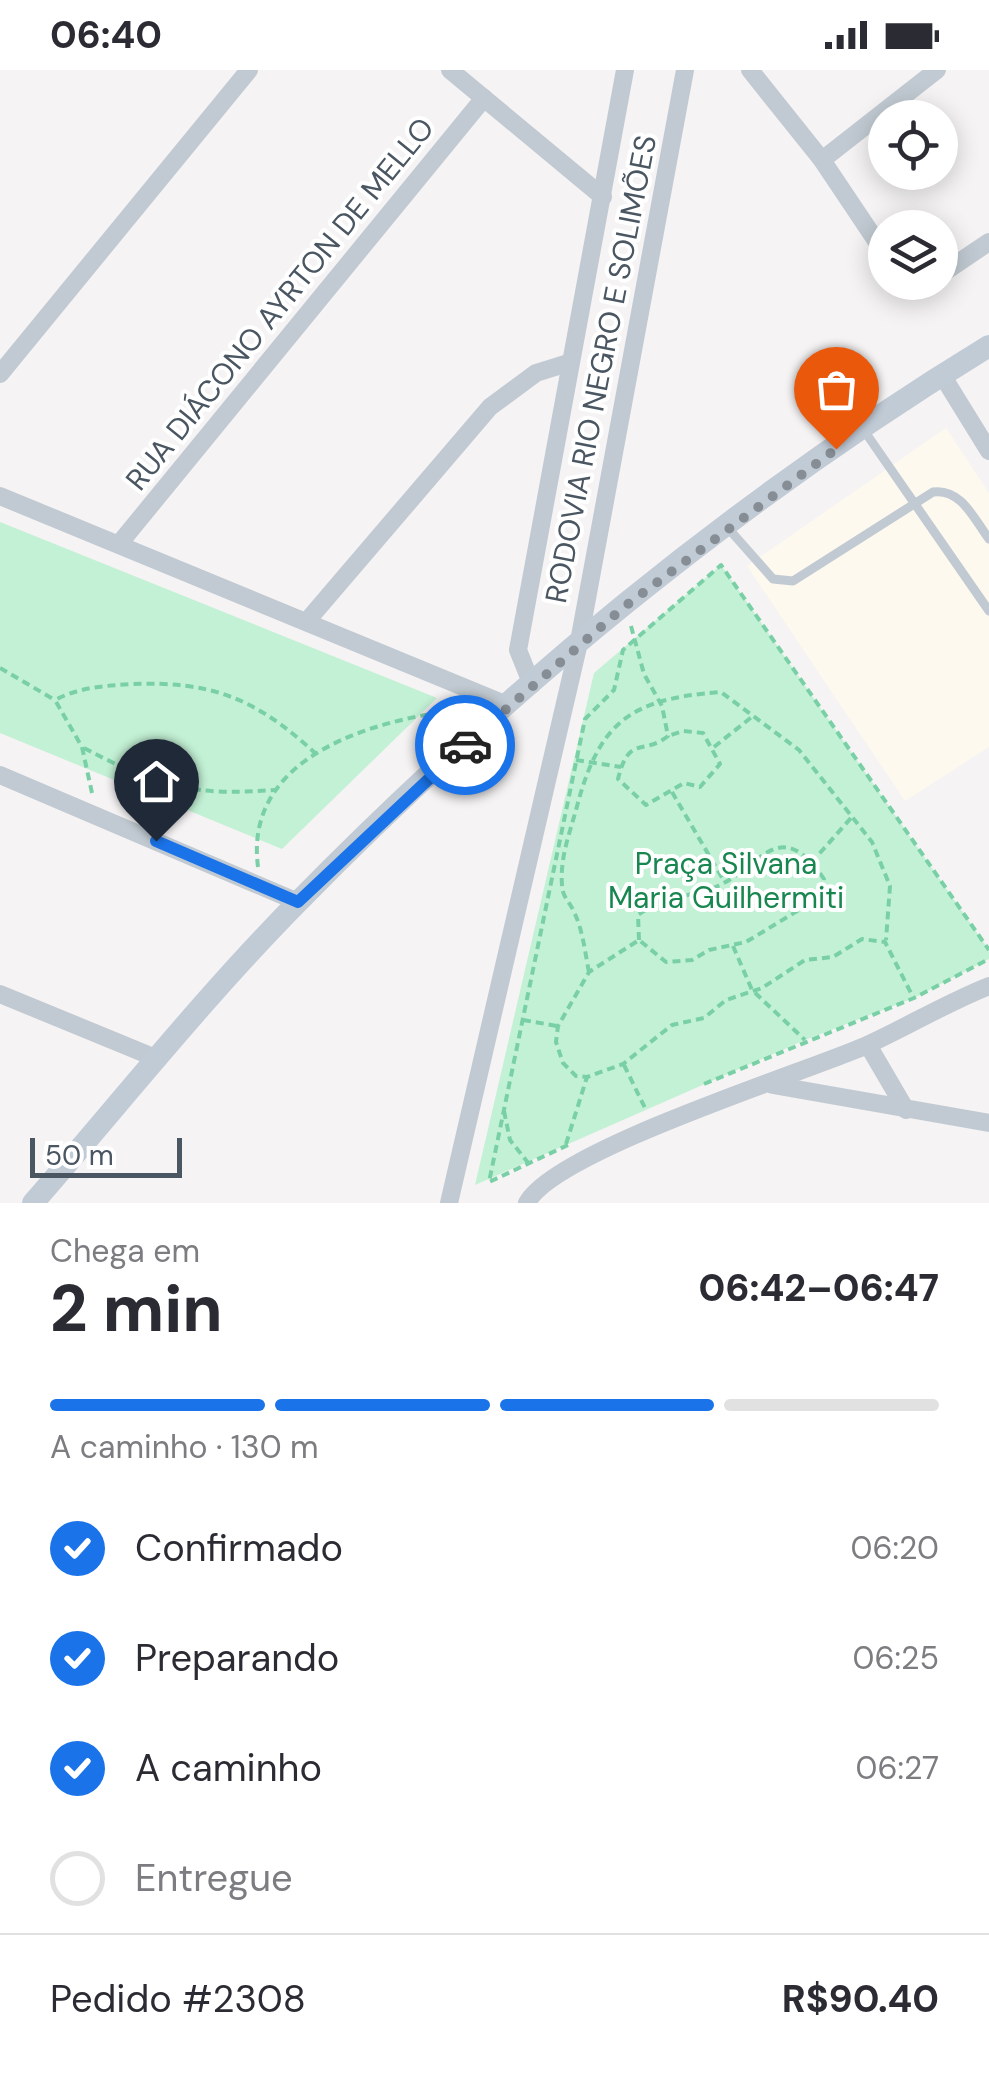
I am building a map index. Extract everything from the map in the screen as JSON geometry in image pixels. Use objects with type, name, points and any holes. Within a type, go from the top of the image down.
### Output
[{"type":"main road","points":[[33,1203],[298,902],[507,705],[728,527],[989,346]]},
{"type":"street","points":[[0,374],[250,70]]},
{"type":"street","points":[[450,70],[603,197]]},
{"type":"street","points":[[532,686],[518,650],[568,362],[625,70]]},
{"type":"street","name":"RODOVIA RIO NEGRO E SOLIMÕES","points":[[449,1203],[578,646],[685,70]]},
{"type":"street","points":[[750,70],[822,160],[868,229]]},
{"type":"street","points":[[822,160],[937,70]]},
{"type":"street","name":"RUA DIÁCONO AYRTON DE MELLO","points":[[119,544],[484,98]]},
{"type":"street","points":[[958,263],[989,242]]},
{"type":"street","points":[[307,621],[490,407],[536,373],[568,362]]},
{"type":"street","points":[[942,375],[989,451]]},
{"type":"street","points":[[0,496],[507,705]]},
{"type":"street","points":[[0,775],[298,902]]},
{"type":"street","points":[[528,1200],[549,1178],[626,1140],[868,1044],[989,986]]},
{"type":"street","points":[[0,994],[158,1059]]},
{"type":"street","points":[[868,1044],[906,1110]]},
{"type":"street","points":[[770,1085],[989,1123]]},
{"type":"lane","points":[[863,430],[989,611]]},
{"type":"lane","points":[[728,527],[773,579],[793,581],[915,503],[946,490],[959,498],[989,540]]},
{"type":"path","points":[[582,1139],[489,1182],[585,718],[614,690],[623,650],[722,565],[989,950]]},
{"type":"path","points":[[624,607],[644,674],[660,701],[668,736]]},
{"type":"path","points":[[0,668],[55,700],[82,747],[92,778],[92,797],[85,812]]},
{"type":"path","points":[[55,700],[74,690],[182,682],[258,706],[315,753]]},
{"type":"path","points":[[589,972],[574,912],[562,887],[562,855],[588,763],[608,734],[635,712],[660,701],[721,692],[799,750],[872,842],[890,886],[885,942],[914,998]]},
{"type":"path","points":[[261,886],[255,843],[275,790],[315,753],[340,737],[408,718],[472,708]]},
{"type":"path","points":[[714,747],[753,716]]},
{"type":"path","points":[[683,731],[703,732],[714,747],[720,764],[710,779],[700,787],[684,783],[646,805],[618,779],[630,752],[683,731]]},
{"type":"path","points":[[82,747],[171,788],[202,792],[275,790]]},
{"type":"path","points":[[576,760],[622,767]]},
{"type":"path","points":[[672,792],[724,882]]},
{"type":"path","points":[[812,863],[851,818]]},
{"type":"path","points":[[782,848],[812,863],[824,879],[822,896],[733,946],[709,950],[692,960],[666,962],[639,940],[638,915],[647,908],[724,882],[743,871],[764,850],[782,848]]},
{"type":"path","points":[[639,940],[589,972],[558,1026],[556,1042],[563,1062],[576,1076],[587,1077],[623,1064],[672,1026],[704,1018],[726,1000],[805,960],[833,957],[862,939],[885,942]]},
{"type":"path","points":[[733,946],[752,990],[804,1040]]},
{"type":"path","points":[[699,1087],[804,1040],[914,998],[989,959]]},
{"type":"path","points":[[522,1020],[558,1026]]},
{"type":"path","points":[[623,1064],[646,1110],[630,1117]]},
{"type":"path","points":[[566,1146],[587,1077]]},
{"type":"path","points":[[504,1110],[510,1140],[533,1172],[528,1200]]},
{"type":"shaded area","points":[[946,428],[989,493],[989,747],[905,801],[747,566]]},
{"type":"green space","points":[[0,522],[437,698],[282,849],[0,733]]},
{"type":"green space","name":"Praça Silvana Maria Guilhermiti","points":[[721,565],[989,950],[989,959],[914,998],[805,1040],[475,1185],[594,673]]},
{"type":"way so far","points":[[465,745],[624,607],[836,449]]},
{"type":"route","points":[[156,841],[298,902],[465,745]]}]
